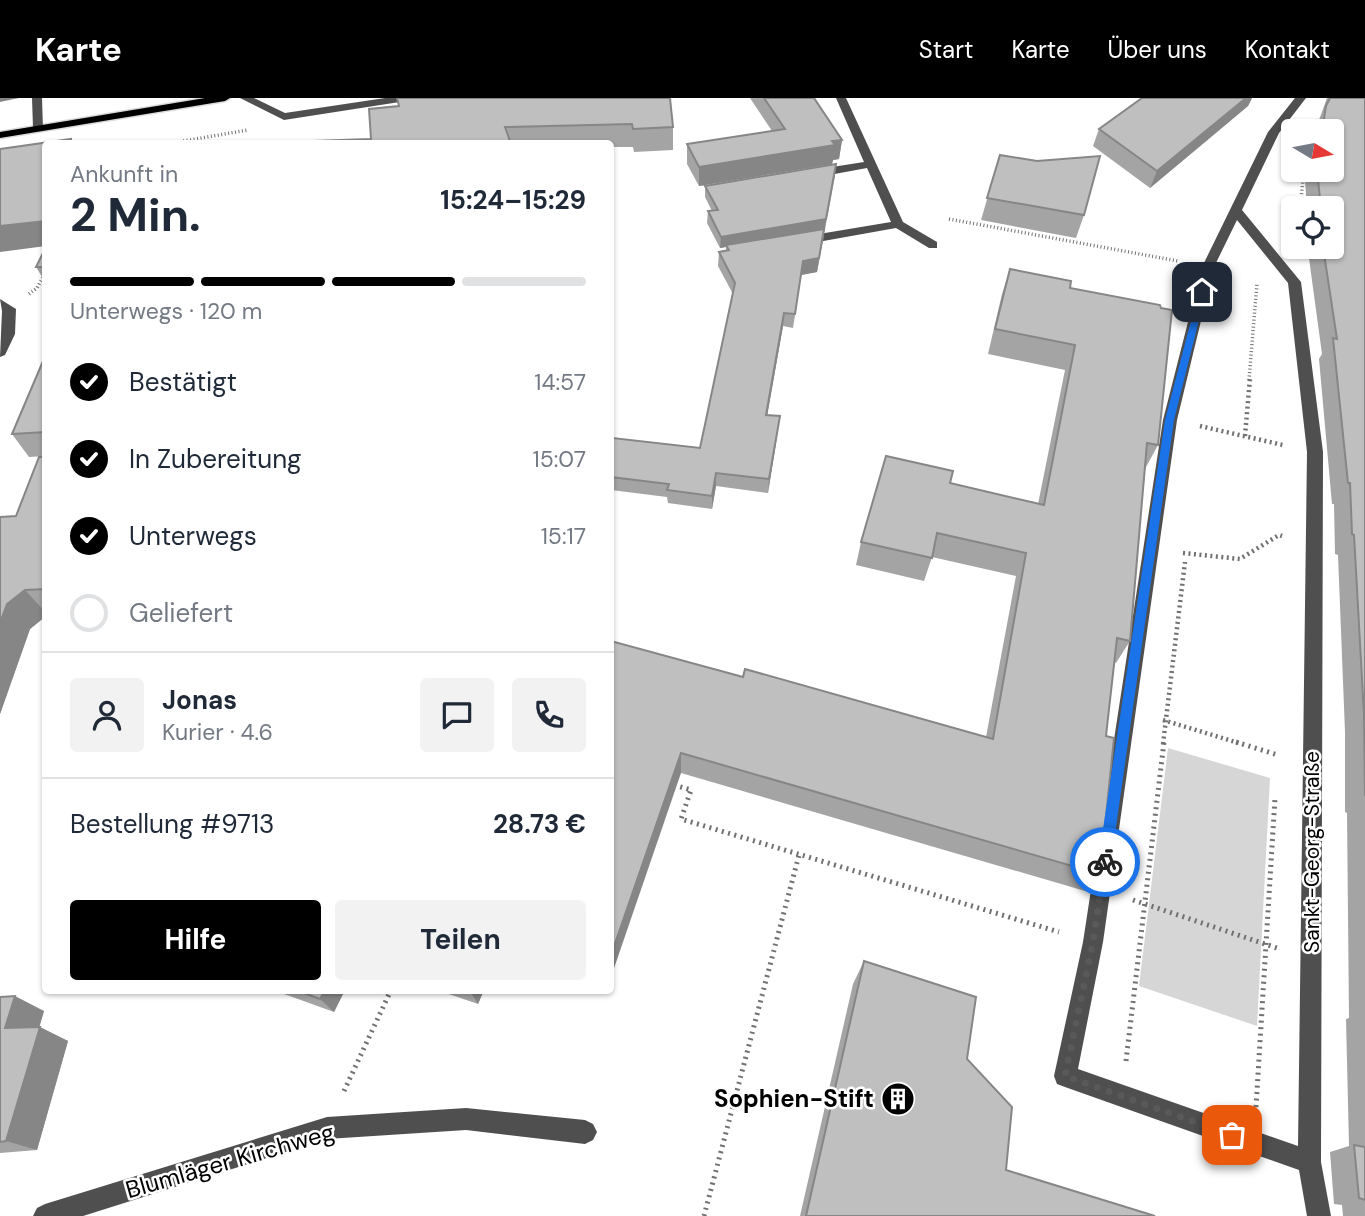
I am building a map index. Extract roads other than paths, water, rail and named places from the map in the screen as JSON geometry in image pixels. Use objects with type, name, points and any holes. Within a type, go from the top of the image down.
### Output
[{"type":"main road","points":[[0,135],[225,98]]},
{"type":"street","points":[[245,98],[284,117],[406,98]]},
{"type":"street","points":[[841,98],[898,224],[933,245]]},
{"type":"street","points":[[1301,98],[1274,132],[1208,267],[1170,420],[1093,942],[1065,1076],[1309,1162]]},
{"type":"street","points":[[37,100],[39,128]]},
{"type":"street","points":[[794,177],[872,164]]},
{"type":"street","name":"Sankt-Georg-Straße","points":[[1235,210],[1294,282],[1315,452],[1309,1162],[1319,1216]]},
{"type":"street","points":[[788,243],[898,224]]},
{"type":"street","points":[[0,352],[8,334],[4,306]]},
{"type":"street","name":"Blumläger Kirchweg","points":[[45,1216],[327,1128],[466,1119],[585,1132]]},
{"type":"place","name":"Sophien-Stift","points":[[898,1099]]}]
